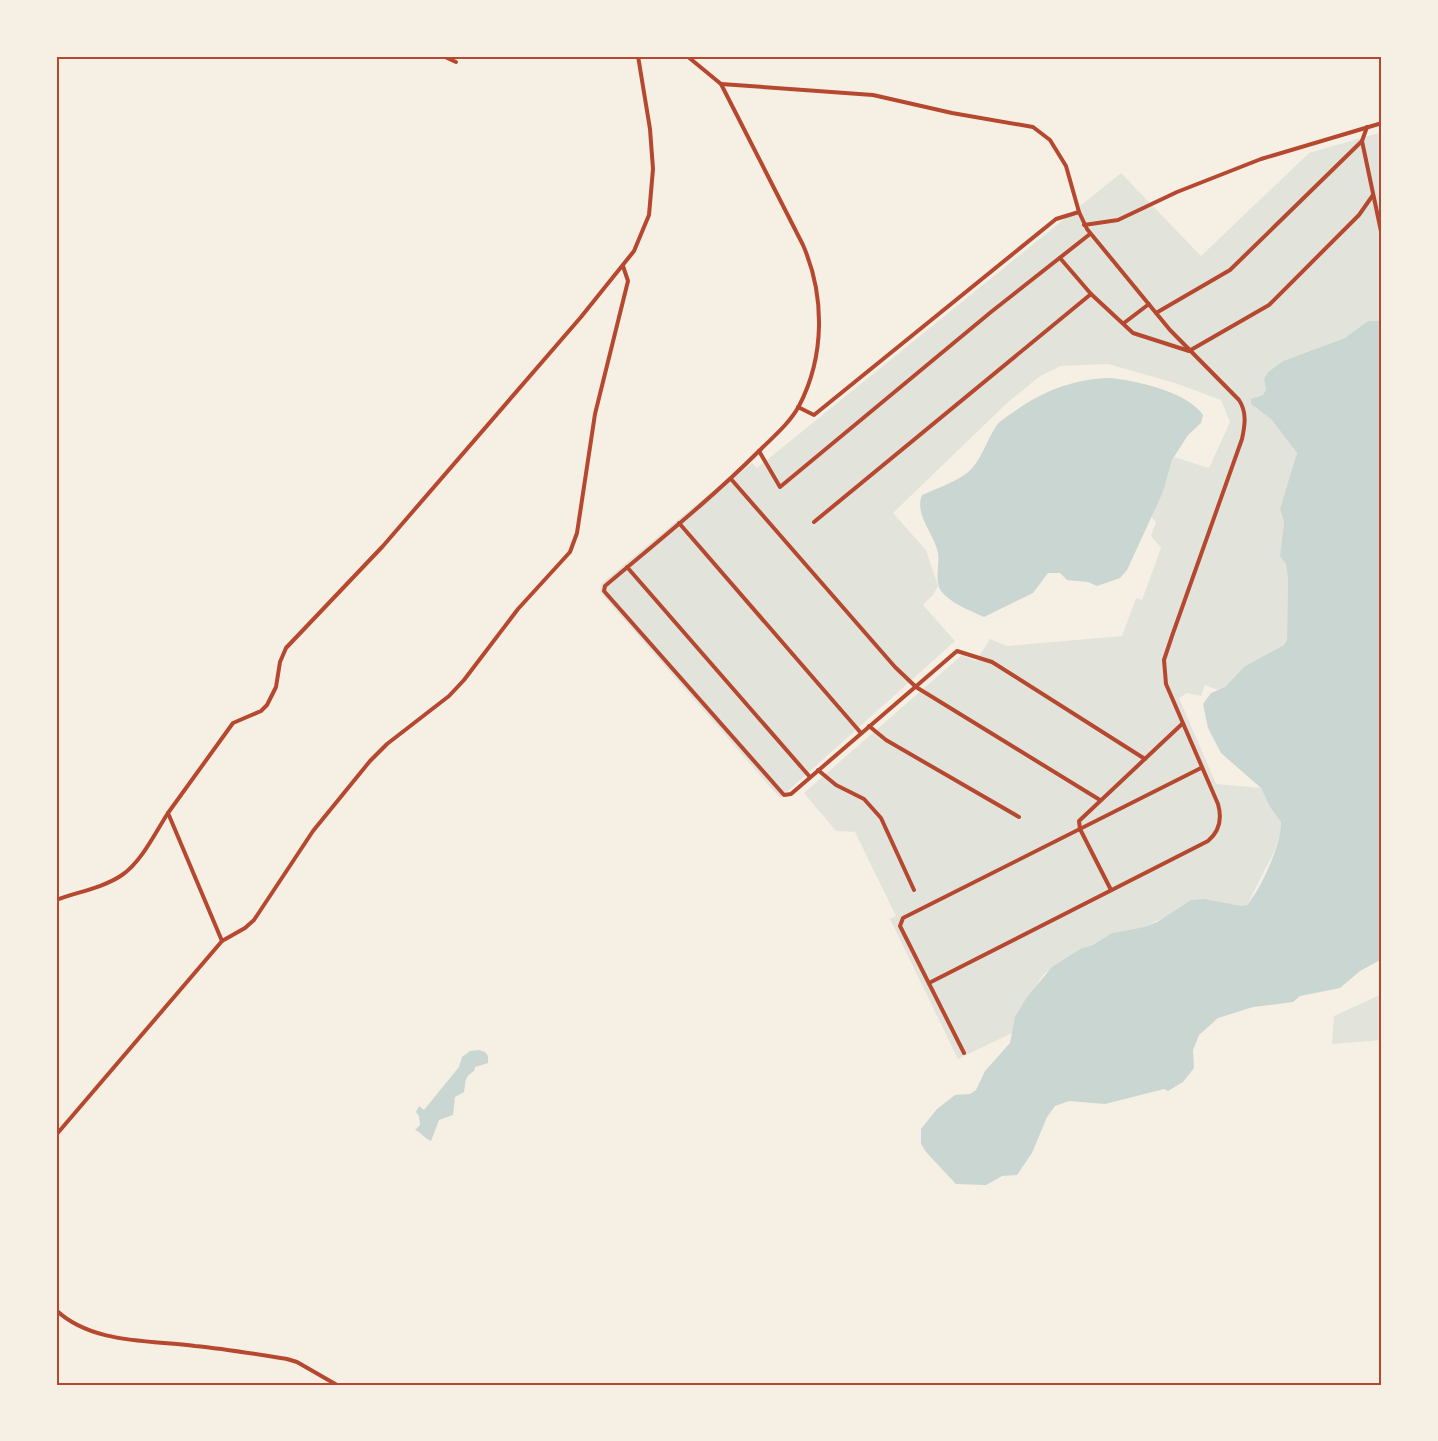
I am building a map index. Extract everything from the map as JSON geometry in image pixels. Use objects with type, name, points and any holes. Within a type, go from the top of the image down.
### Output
[{"type":"street","points":[[56,59],[60,56]]},
{"type":"street","points":[[443,56],[456,62]]},
{"type":"street","points":[[56,900],[111,881],[122,874],[148,845],[168,813],[233,723],[261,711],[266,705],[276,687],[280,662],[286,648],[383,546],[634,251],[649,216],[653,188],[653,158],[650,129],[638,56]]},
{"type":"street","points":[[687,56],[720,84],[794,226],[807,254],[815,280],[819,314],[819,340],[809,381],[798,407],[784,427],[731,480],[605,586],[604,591],[781,793],[787,796],[957,651],[992,662],[1145,759]]},
{"type":"street","points":[[720,84],[873,95],[952,113],[1033,127],[1050,140],[1066,166],[1079,212],[1090,234],[1189,351],[1241,404],[1245,416],[1242,439],[1164,660],[1165,681],[1218,804],[1219,823],[1214,836],[1208,841],[929,983]]},
{"type":"street","points":[[1084,225],[1118,220],[1177,192],[1261,159],[1382,123]]},
{"type":"street","points":[[1156,313],[1230,270],[1362,141],[1367,126]]},
{"type":"street","points":[[1362,141],[1382,236]]},
{"type":"street","points":[[1060,258],[1091,294],[1137,335],[1189,351],[1269,305],[1359,215],[1373,195]]},
{"type":"street","points":[[798,407],[814,415],[1056,219],[1079,212]]},
{"type":"street","points":[[759,451],[780,487],[1090,234]]},
{"type":"street","points":[[56,1135],[222,941],[245,928],[254,920],[313,831],[370,761],[387,744],[450,696],[518,609],[570,552],[576,533],[595,414],[628,281],[623,266]]},
{"type":"street","points":[[814,522],[1091,294]]},
{"type":"street","points":[[1124,322],[1149,304]]},
{"type":"street","points":[[731,480],[895,666],[916,687],[1100,800]]},
{"type":"street","points":[[679,524],[860,733]]},
{"type":"street","points":[[627,567],[810,777]]},
{"type":"street","points":[[1111,890],[1080,829],[1081,818],[1182,724]]},
{"type":"street","points":[[869,726],[886,740],[1019,817]]},
{"type":"street","points":[[964,1053],[900,926],[903,918],[1201,768]]},
{"type":"street","points":[[818,770],[836,785],[864,799],[876,811],[888,829],[914,890]]},
{"type":"street","points":[[168,813],[222,941]]},
{"type":"street","points":[[56,1310],[76,1325],[114,1337],[216,1348],[287,1359],[297,1362],[337,1385]]},
{"type":"shaded area","points":[[1382,132],[1382,321],[1368,321],[1345,338],[1283,361],[1268,372],[1264,379],[1266,390],[1263,395],[1256,397],[1255,408],[1263,411],[1271,419],[1297,453],[1281,514],[1284,522],[1280,556],[1286,564],[1288,579],[1287,640],[1284,645],[1253,663],[1225,687],[1218,690],[1205,685],[1201,696],[1187,693],[1179,698],[1216,784],[1261,788],[1270,807],[1281,822],[1281,830],[1274,852],[1247,905],[1165,917],[1144,927],[1112,933],[1093,945],[1082,948],[1044,974],[1020,1009],[1012,1033],[958,1059],[890,919],[896,916],[855,832],[836,831],[804,793],[962,655],[976,661],[990,639],[1007,646],[1122,636],[1136,598],[1142,600],[1161,548],[1151,536],[1156,522],[1151,517],[1163,492],[1172,460],[1174,457],[1209,468],[1230,422],[1221,400],[1175,383],[1108,364],[1061,366],[1040,376],[1006,404],[893,513],[926,550],[938,586],[933,595],[923,605],[955,641],[780,798],[600,592],[601,584],[727,479],[733,479],[752,463],[757,468],[1121,173],[1201,256],[1309,153]]},
{"type":"shaded area","points":[[1368,321],[1382,321],[1382,959],[1360,971],[1340,988],[1300,996],[1293,1002],[1253,1007],[1218,1018],[1199,1035],[1193,1050],[1194,1068],[1183,1082],[1168,1091],[1164,1089],[1105,1104],[1069,1101],[1055,1106],[1047,1117],[1032,1153],[1017,1175],[1002,1176],[986,1185],[956,1184],[926,1152],[921,1144],[921,1129],[937,1109],[955,1095],[970,1094],[976,1090],[985,1071],[1010,1043],[1015,1017],[1027,997],[1052,967],[1082,948],[1093,945],[1112,933],[1144,927],[1157,922],[1191,900],[1204,899],[1241,906],[1247,905],[1264,877],[1278,842],[1281,822],[1270,807],[1261,788],[1221,753],[1208,728],[1203,704],[1211,693],[1225,687],[1244,667],[1284,645],[1287,640],[1288,579],[1286,564],[1280,556],[1284,522],[1280,509],[1297,453],[1271,419],[1251,404],[1251,399],[1263,395],[1266,390],[1264,379],[1268,372],[1283,361],[1345,338]]},
{"type":"shaded area","points":[[1111,378],[1148,385],[1174,394],[1196,407],[1203,415],[1201,423],[1188,435],[1172,460],[1163,492],[1127,570],[1120,578],[1097,586],[1088,582],[1067,580],[1060,573],[1048,573],[1033,593],[984,617],[950,599],[939,587],[938,553],[922,517],[920,502],[922,495],[951,482],[972,469],[997,425],[1037,397],[1072,383]]},
{"type":"shaded area","points":[[1382,994],[1382,1040],[1332,1044],[1334,1016]]},
{"type":"shaded area","points":[[479,1050],[485,1052],[488,1056],[488,1063],[475,1067],[474,1071],[467,1078],[464,1092],[455,1097],[453,1115],[439,1120],[431,1141],[429,1140],[415,1130],[420,1125],[419,1116],[416,1112],[419,1106],[424,1110],[459,1067],[462,1057],[470,1051]]}]
